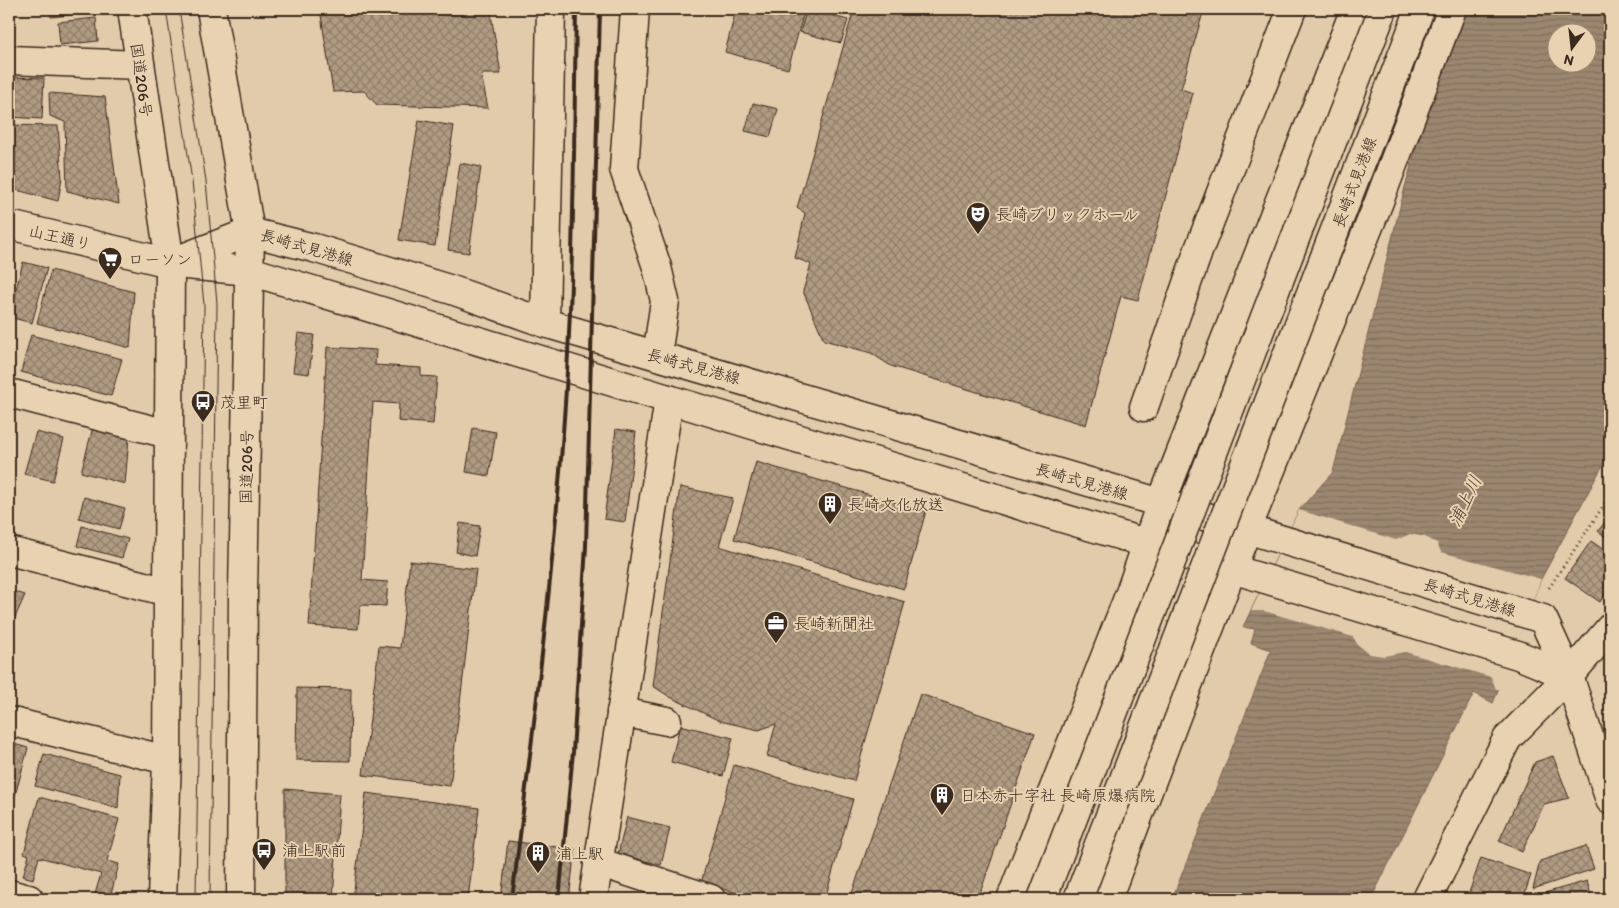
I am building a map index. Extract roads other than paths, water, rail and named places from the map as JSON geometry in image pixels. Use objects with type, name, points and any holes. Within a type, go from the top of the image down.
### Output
[{"type":"main road","name":"国道206号","points":[[132,9],[170,263],[167,760],[162,899]]},
{"type":"main road","name":"国道206号","points":[[211,9],[250,232],[243,592],[241,899]]},
{"type":"main road","points":[[545,323],[551,9]]},
{"type":"main road","points":[[635,9],[624,170],[657,267],[665,301],[657,356]]},
{"type":"main road","points":[[1144,407],[1200,250],[1292,9]]},
{"type":"main road","points":[[1011,899],[1131,590],[1161,503],[1355,9]]},
{"type":"main road","name":"長崎式見港線","points":[[1042,899],[1384,9]]},
{"type":"main road","name":"長崎式見港線","points":[[1078,899],[1420,9]]},
{"type":"main road","points":[[1107,899],[1234,569],[1247,529],[1378,204],[1452,9]]},
{"type":"main road","points":[[9,60],[140,65]]},
{"type":"main road","name":"山王通り","points":[[9,225],[170,263]]},
{"type":"main road","name":"長崎式見港線","points":[[170,263],[250,232],[452,290],[545,323],[1161,503],[1543,619],[1569,676],[1610,800]]},
{"type":"main road","points":[[170,263],[250,271],[1518,655],[1569,676]]},
{"type":"main road","points":[[9,393],[168,434]]},
{"type":"main road","points":[[593,899],[669,399]]},
{"type":"main road","points":[[9,552],[168,592]]},
{"type":"main road","points":[[1427,899],[1507,739],[1569,676],[1610,628]]},
{"type":"main road","points":[[621,712],[667,721]]},
{"type":"main road","points":[[9,722],[167,760]]},
{"type":"main road","points":[[598,862],[711,899]]},
{"type":"main road","points":[[9,894],[29,899]]},
{"type":"water","name":"浦上川","points":[[1455,9],[1610,9],[1610,452],[1541,579],[1493,703],[1474,693],[1371,899],[1172,899],[1271,650],[1251,643],[1255,629],[1243,627],[1299,510],[1333,472],[1405,187]]},
{"type":"tram line","points":[[166,9],[192,181],[204,305],[196,899]]},
{"type":"tram line","points":[[179,9],[206,181],[217,303],[210,899]]},
{"type":"railway","points":[[512,899],[549,590],[565,404],[572,256],[576,9]]},
{"type":"railway","points":[[559,899],[573,752],[586,546],[600,9]]},
{"type":"place","name":"長崎ブリックホール","points":[[978,235]]},
{"type":"place","name":"ローソン","points":[[110,280]]},
{"type":"place","name":"茂里町","points":[[203,423]]},
{"type":"place","name":"長崎文化放送","points":[[830,525]]},
{"type":"place","name":"長崎新聞社","points":[[776,644]]},
{"type":"place","name":"日本赤十字社 長崎原爆病院","points":[[942,816]]},
{"type":"place","name":"浦上駅前","points":[[264,871]]},
{"type":"place","name":"浦上駅","points":[[538,874]]}]
